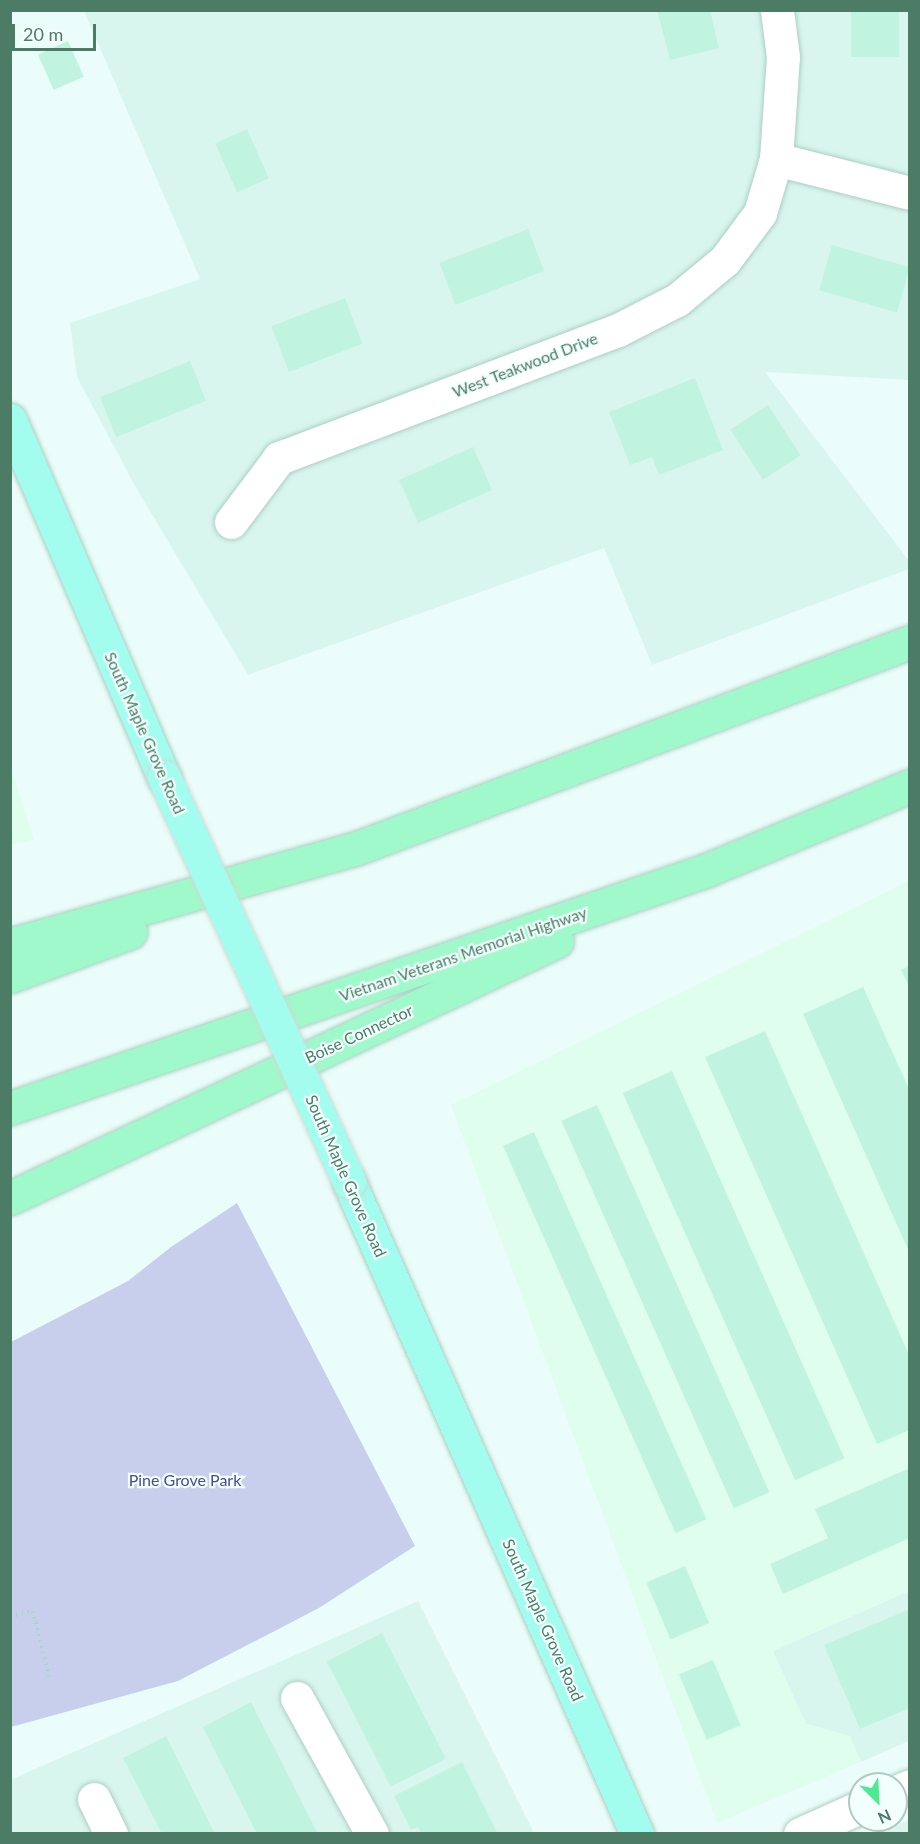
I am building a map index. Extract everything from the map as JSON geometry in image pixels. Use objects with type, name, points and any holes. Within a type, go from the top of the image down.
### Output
[{"type":"highway","points":[[10,976],[909,642]]},
{"type":"highway","name":"Vietnam Veterans Memorial Highway","points":[[10,1108],[707,870],[909,786]]},
{"type":"highway","points":[[10,945],[357,848]]},
{"type":"highway","name":"Boise Connector","points":[[10,1198],[707,870]]},
{"type":"highway","points":[[10,1203],[40,1184]]},
{"type":"main road","name":"South Maple Grove Road","points":[[10,420],[164,777],[349,1182],[637,1833]]},
{"type":"street","name":"West Teakwood Drive","points":[[231,522],[279,458],[618,330],[677,300],[725,260],[760,213],[776,159],[783,57],[777,10]]},
{"type":"street","points":[[776,159],[909,193]]},
{"type":"street","points":[[297,1698],[372,1833]]},
{"type":"street","points":[[94,1799],[111,1833]]},
{"type":"street","points":[[800,1833],[848,1820]]},
{"type":"path","points":[[10,1616],[33,1611],[48,1677]]},
{"type":"shaded area","points":[[84,11],[909,11],[909,380],[765,372],[909,561],[909,569],[652,665],[604,548],[248,675],[135,486],[77,377],[70,323],[200,279]]},
{"type":"shaded area","points":[[10,765],[34,840],[11,845],[10,845]]},
{"type":"shaded area","points":[[909,881],[909,1591],[773,1651],[806,1724],[850,1736],[861,1762],[717,1823],[451,1105]]},
{"type":"shaded area","points":[[909,1591],[909,1741],[861,1762],[849,1736],[806,1724],[772,1651]]},
{"type":"shaded area","points":[[418,1601],[534,1833],[11,1833],[10,1780]]},
{"type":"shaded area","points":[[908,1820],[909,1833],[880,1833],[908,1832]]},
{"type":"green space","name":"Pine Grove Park","points":[[237,1203],[415,1546],[319,1608],[178,1681],[11,1727],[11,1342],[128,1281],[171,1247]]},
{"type":"building","points":[[657,10],[710,10],[719,48],[670,60]]},
{"type":"building","points":[[851,10],[899,10],[899,57],[851,57]]},
{"type":"building","points":[[68,41],[84,77],[54,90],[38,54]]},
{"type":"building","points":[[247,129],[269,178],[237,193],[215,143]]},
{"type":"building","points":[[528,229],[544,271],[455,305],[439,263]]},
{"type":"building","points":[[832,245],[910,267],[897,313],[819,290]]},
{"type":"building","points":[[345,298],[363,344],[289,372],[271,326]]},
{"type":"building","points":[[190,361],[206,401],[116,437],[100,397]]},
{"type":"building","points":[[695,378],[723,450],[659,475],[652,457],[630,465],[609,412]]},
{"type":"building","points":[[768,405],[801,455],[763,480],[730,430]]},
{"type":"building","points":[[473,447],[492,490],[418,523],[399,480]]},
{"type":"building","points":[[910,966],[910,988],[901,970]]},
{"type":"building","points":[[863,987],[910,1091],[910,1254],[803,1014]]},
{"type":"building","points":[[765,1031],[910,1357],[910,1430],[877,1444],[705,1057]]},
{"type":"building","points":[[672,1071],[844,1458],[795,1480],[623,1093]]},
{"type":"building","points":[[597,1105],[769,1492],[734,1508],[561,1121]]},
{"type":"building","points":[[534,1132],[706,1519],[675,1533],[503,1146]]},
{"type":"building","points":[[910,1468],[910,1538],[783,1594],[770,1564],[828,1538],[815,1509]]},
{"type":"building","points":[[685,1566],[709,1623],[671,1639],[646,1582]]},
{"type":"building","points":[[910,1609],[910,1708],[860,1729],[824,1645]]},
{"type":"building","points":[[382,1633],[446,1759],[391,1787],[327,1661]]},
{"type":"building","points":[[713,1660],[741,1725],[707,1740],[679,1674]]},
{"type":"building","points":[[251,1702],[318,1834],[257,1834],[203,1727]]},
{"type":"building","points":[[166,1736],[215,1834],[162,1834],[123,1758]]},
{"type":"building","points":[[462,1762],[498,1834],[422,1834],[418,1827],[411,1830],[394,1796]]}]
